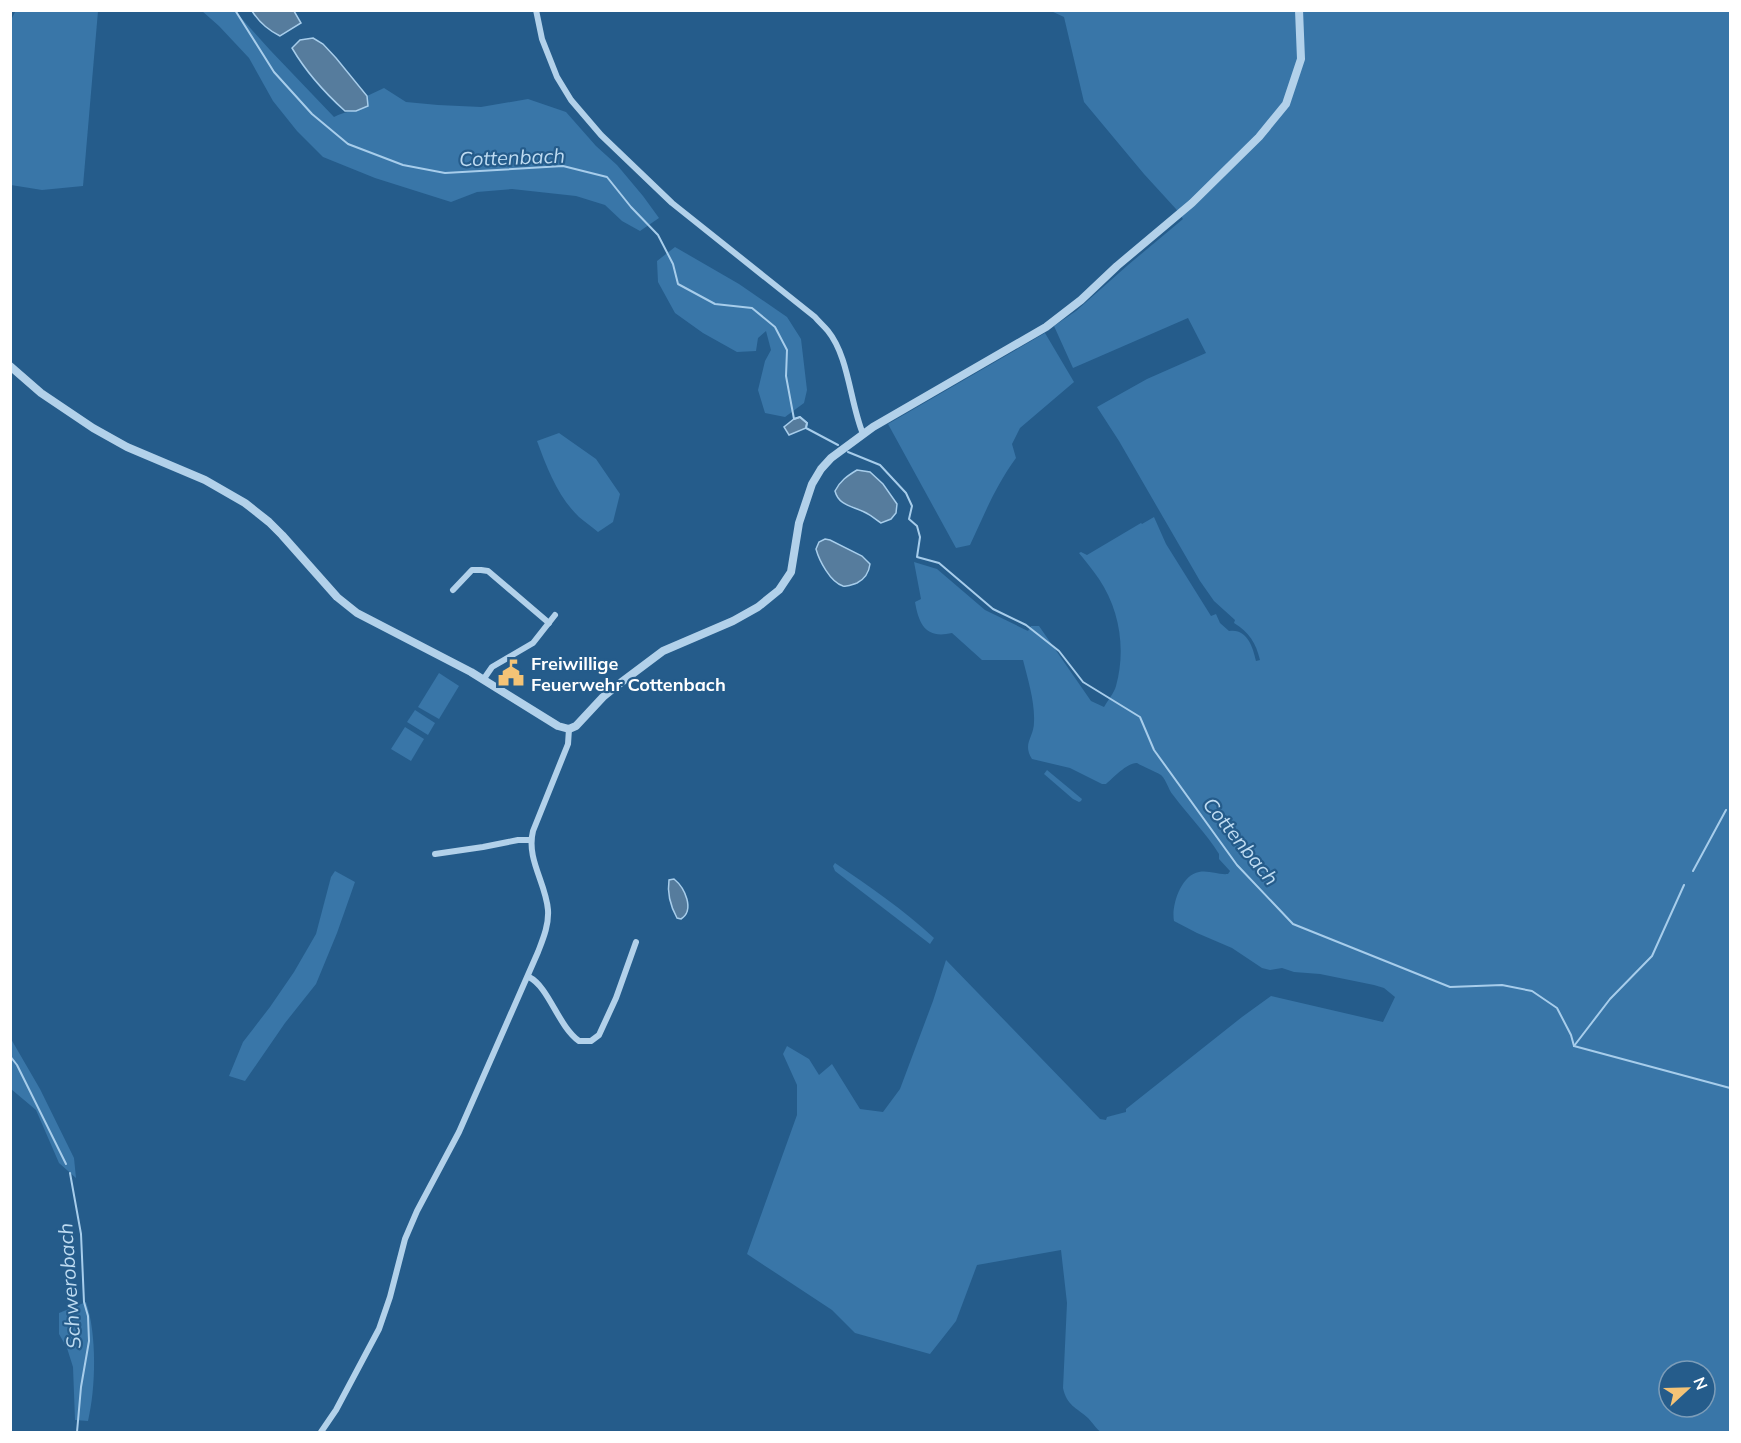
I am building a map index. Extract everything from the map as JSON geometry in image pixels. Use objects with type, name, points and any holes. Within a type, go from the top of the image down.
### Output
[{"type":"street","points":[[536,10],[543,39],[557,77],[571,100],[601,135],[672,203],[829,331],[839,349],[863,434]]},
{"type":"street","points":[[10,366],[41,393],[93,428],[138,451],[205,480],[256,511],[269,522],[331,592],[350,608],[483,680],[558,726],[569,729],[576,726],[603,697],[663,651],[733,621],[758,607],[780,590],[791,572],[799,523],[816,476],[831,458],[863,434],[1046,327],[1081,300],[1117,266],[1192,203],[1259,137],[1286,104],[1301,59],[1299,10]]},
{"type":"street","points":[[453,591],[471,570],[488,571],[549,623]]},
{"type":"street","points":[[483,680],[492,667],[533,642],[555,615]]},
{"type":"street","points":[[321,1432],[336,1410],[378,1329],[390,1298],[405,1239],[417,1211],[459,1132],[529,977],[546,932],[548,917],[545,897],[535,866],[531,840],[568,744],[569,729]]},
{"type":"street","points":[[435,854],[518,840],[531,840]]},
{"type":"street","points":[[529,977],[539,986],[571,1035],[579,1041],[591,1041],[599,1035],[616,998],[636,942]]},
{"type":"shaded area","points":[[16,10],[98,11],[83,186],[42,190],[11,185],[10,22]]},
{"type":"shaded area","points":[[202,11],[235,11],[334,117],[367,106],[367,96],[384,88],[406,102],[481,107],[528,99],[566,112],[596,146],[617,165],[659,218],[640,231],[622,221],[605,205],[576,196],[512,189],[477,192],[451,202],[375,178],[323,157],[297,131],[273,101],[249,58]]},
{"type":"shaded area","points":[[252,11],[294,11],[301,23],[280,36],[264,25]]},
{"type":"shaded area","points":[[1051,11],[1730,11],[1730,1432],[1101,1432],[1070,1403],[1063,1388],[1067,1303],[1061,1250],[977,1265],[956,1321],[930,1354],[855,1333],[832,1310],[747,1254],[797,1115],[797,1085],[783,1054],[787,1046],[809,1059],[819,1075],[832,1064],[860,1109],[883,1112],[900,1089],[946,960],[1100,1119],[1106,1120],[1107,1117],[1126,1112],[1126,1109],[1271,996],[1383,1022],[1395,997],[1384,988],[1374,985],[1282,968],[1270,970],[1262,968],[1232,948],[1174,921],[1176,900],[1187,879],[1199,872],[1228,874],[1230,871],[1171,793],[1163,777],[1133,763],[1106,784],[1102,784],[1070,768],[1032,759],[1028,749],[1034,728],[1034,714],[1023,660],[982,660],[952,633],[930,632],[919,617],[915,602],[921,599],[914,562],[937,569],[985,610],[1028,631],[1031,626],[1039,626],[1091,701],[1104,707],[1115,689],[1119,672],[1121,644],[1119,631],[1106,591],[1079,553],[1087,555],[1154,517],[1166,544],[1211,616],[1216,614],[1220,623],[1229,631],[1245,635],[1256,661],[1260,660],[1251,638],[1214,601],[1200,581],[1097,407],[1147,379],[1206,353],[1188,318],[1073,368],[1054,326],[1076,311],[1183,219],[1084,102],[1064,17]]},
{"type":"shaded area","points":[[313,38],[323,44],[367,96],[368,106],[356,111],[345,111],[310,74],[292,48],[300,40]]},
{"type":"shaded area","points":[[675,247],[739,284],[787,317],[801,339],[807,390],[804,403],[785,417],[765,413],[758,390],[765,361],[771,350],[766,331],[758,338],[756,351],[737,352],[703,333],[675,313],[658,282],[657,261]]},
{"type":"shaded area","points":[[1045,333],[1074,382],[1020,428],[1012,444],[1016,458],[996,489],[970,545],[956,548],[888,424]]},
{"type":"shaded area","points":[[800,417],[807,423],[806,428],[789,435],[784,427]]},
{"type":"shaded area","points":[[559,433],[596,459],[620,494],[613,522],[598,532],[579,517],[565,500],[554,482],[537,441]]},
{"type":"shaded area","points":[[857,470],[870,472],[883,484],[897,504],[896,513],[891,519],[881,523],[844,503],[837,496],[835,491],[839,484]]},
{"type":"shaded area","points":[[825,539],[862,556],[870,564],[868,572],[862,579],[845,586],[834,580],[822,564],[816,549],[819,542]]},
{"type":"shaded area","points":[[439,673],[459,686],[439,719],[418,707]]},
{"type":"shaded area","points":[[415,710],[435,723],[428,735],[407,722]]},
{"type":"shaded area","points":[[405,727],[424,739],[411,761],[391,749]]},
{"type":"shaded area","points":[[1047,770],[1082,799],[1081,801],[1073,799],[1044,774]]},
{"type":"shaded area","points":[[835,863],[923,928],[934,938],[930,944],[835,871],[833,866]]},
{"type":"shaded area","points":[[335,871],[355,882],[316,984],[285,1023],[245,1081],[229,1076],[243,1042],[294,972],[316,934],[331,877]]},
{"type":"shaded area","points":[[674,879],[682,888],[687,899],[687,910],[681,919],[675,914],[669,895],[669,880]]},
{"type":"shaded area","points":[[11,1039],[40,1089],[74,1158],[76,1178],[59,1163],[36,1110],[11,1089]]},
{"type":"shaded area","points":[[86,1302],[94,1345],[93,1393],[88,1421],[75,1420],[73,1367],[67,1348],[59,1334],[59,1313]]},
{"type":"waterway","name":"Cottenbach","points":[[235,10],[274,72],[312,114],[348,144],[403,165],[445,173],[563,166],[607,177],[658,235],[673,264],[678,284],[715,304],[752,308],[775,327],[787,350],[786,376],[794,419],[800,417],[807,423],[806,428],[838,445]]},
{"type":"waterway","name":"Cottenbach","points":[[848,452],[880,465],[906,493],[912,506],[909,519],[917,526],[920,537],[917,557],[939,563],[993,609],[1026,625],[1059,651],[1083,682],[1140,717],[1154,750],[1237,865],[1293,924],[1450,987],[1502,985],[1532,991],[1557,1008],[1574,1046]]},
{"type":"waterway","points":[[1693,871],[1726,810]]},
{"type":"waterway","points":[[1574,1046],[1610,999],[1652,956],[1684,885]]},
{"type":"waterway","name":"Cottenbach","points":[[1574,1046],[1730,1088]]},
{"type":"waterway","name":"Schwerobach","points":[[10,1056],[17,1065],[66,1164]]},
{"type":"waterway","name":"Schwerobach","points":[[70,1173],[81,1234],[84,1302],[88,1316],[89,1341],[81,1387],[77,1432]]},
{"type":"place","name":"Freiwillige Feuerwehr Cottenbach","points":[[511,673]]}]
